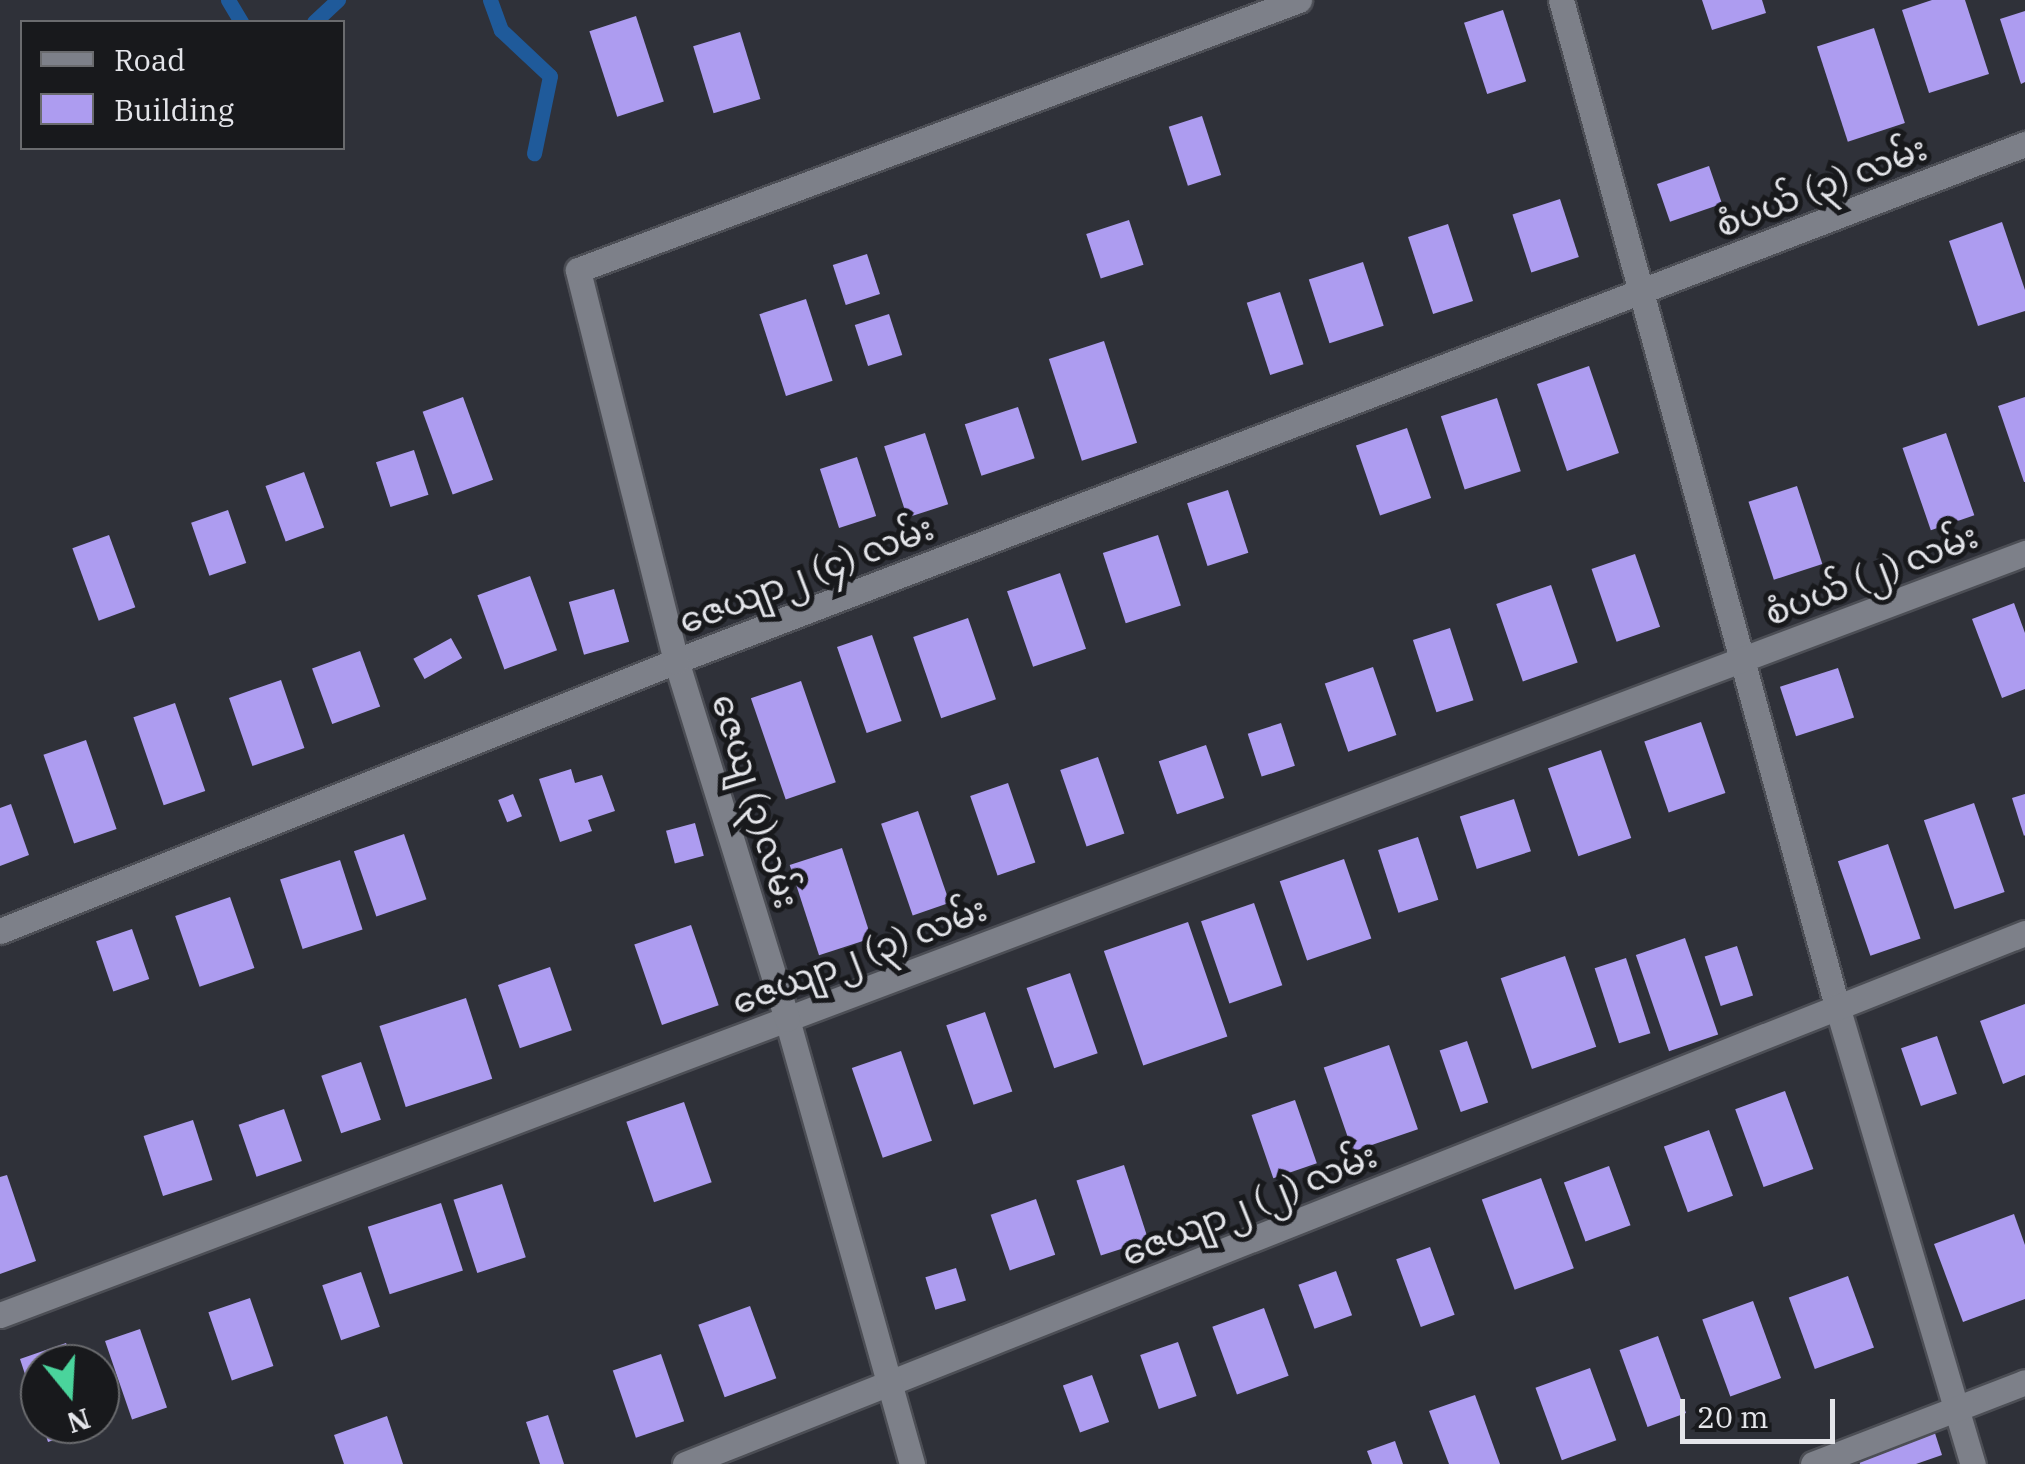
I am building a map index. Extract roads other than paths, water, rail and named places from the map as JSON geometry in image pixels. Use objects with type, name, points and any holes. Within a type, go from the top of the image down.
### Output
[{"type":"street","name":"ဇေယျ (၃)လမ်း","points":[[912,1464],[786,1019],[676,661],[578,270],[1299,0]]},
{"type":"street","points":[[1561,0],[1837,1006],[1974,1464]]},
{"type":"street","name":"စံပယ် (၃) လမ်း","points":[[1642,293],[2025,144]]},
{"type":"street","name":"ဇေယျာ၂ (၄) လမ်း","points":[[0,931],[676,661],[1642,293]]},
{"type":"street","name":"စံပယ် (၂) လမ်း","points":[[1742,660],[2025,553]]},
{"type":"street","name":"ဇေယျာ၂ (၃) လမ်း","points":[[0,1315],[1742,660]]},
{"type":"street","name":"ဇေယျာ၂ (၂) လမ်း","points":[[685,1464],[2025,933]]},
{"type":"street","points":[[1814,1464],[2025,1382]]},
{"type":"waterway","points":[[228,0],[240,20]]},
{"type":"waterway","points":[[316,20],[338,0]]},
{"type":"waterway","points":[[490,0],[501,30],[550,76],[534,153]]}]
